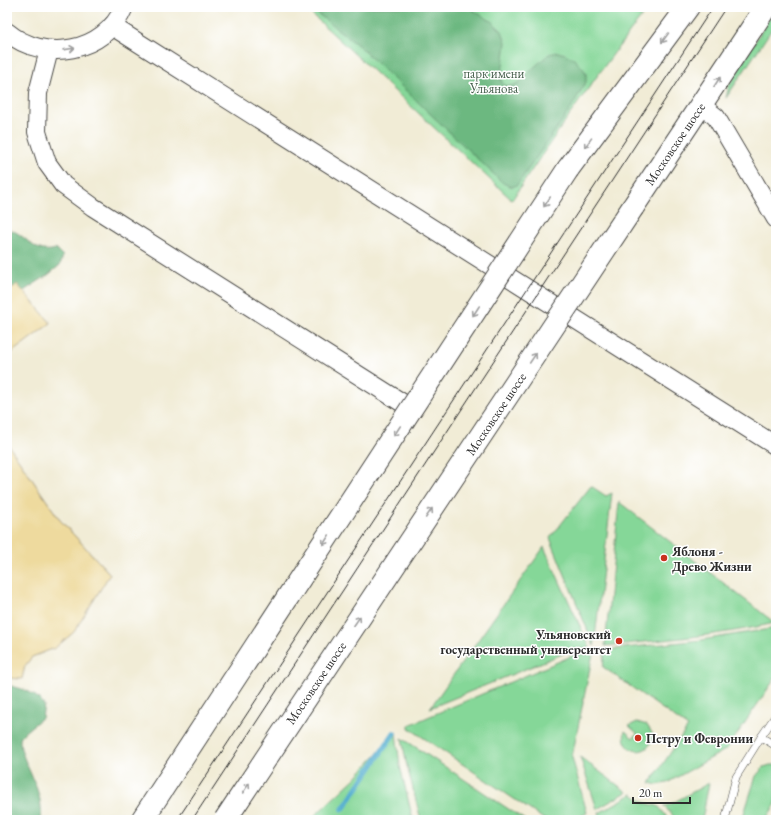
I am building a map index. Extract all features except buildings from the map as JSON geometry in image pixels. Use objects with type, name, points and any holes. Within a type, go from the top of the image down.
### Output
[{"type":"main road","points":[[142,820],[568,169],[688,7]]},
{"type":"main road","name":"Московское шоссе","points":[[225,820],[766,7]]},
{"type":"street","points":[[7,32],[16,40],[35,48],[56,51],[77,48],[96,40],[112,26],[124,7]]},
{"type":"street","points":[[112,26],[776,446]]},
{"type":"street","points":[[49,50],[38,93],[37,132],[48,164],[63,185],[93,207],[412,409]]},
{"type":"street","points":[[701,105],[716,117],[776,219]]},
{"type":"lane","points":[[725,820],[736,777],[776,715]]},
{"type":"lane","points":[[761,737],[776,746]]},
{"type":"lane","points":[[774,820],[776,816]]},
{"type":"green space","name":"парк имени Ульянова","points":[[304,7],[649,7],[613,54],[512,200]]},
{"type":"green space","name":"парк имени Ульянова","points":[[309,7],[468,7],[491,21],[502,31],[506,42],[501,81],[504,85],[512,86],[520,82],[549,54],[558,52],[574,59],[582,67],[586,73],[586,82],[569,111],[517,185],[512,187],[503,183],[359,46]]},
{"type":"green space","points":[[776,7],[776,23],[726,98],[729,85]]},
{"type":"green space","points":[[10,230],[19,234],[38,248],[43,250],[56,249],[63,256],[60,265],[48,275],[7,302],[7,231]]},
{"type":"green space","points":[[591,486],[606,496],[612,493],[594,646],[550,538]]},
{"type":"green space","points":[[619,502],[775,623],[669,640],[605,646]]},
{"type":"green space","points":[[544,547],[590,648],[572,650],[430,708]]},
{"type":"green space","points":[[776,628],[776,677],[727,749],[667,783],[657,785],[650,783],[688,727],[603,667],[605,650],[701,640]]},
{"type":"green space","points":[[593,653],[572,757],[587,813],[574,820],[545,820],[409,728],[409,725],[574,655]]},
{"type":"green space","points":[[7,685],[23,689],[40,700],[44,705],[42,718],[21,736],[20,743],[39,797],[41,809],[40,820],[7,820]]},
{"type":"green space","points":[[637,722],[647,725],[652,733],[651,741],[648,747],[637,751],[631,749],[627,745],[625,731],[633,738],[637,733],[629,726]]},
{"type":"green space","points":[[396,733],[400,766],[413,820],[310,820],[355,778]]},
{"type":"green space","points":[[402,738],[525,820],[421,820],[406,762]]},
{"type":"green space","points":[[580,757],[627,792],[597,809]]},
{"type":"green space","points":[[776,765],[776,804],[765,820],[742,820],[756,776],[764,767]]},
{"type":"green space","points":[[709,783],[702,820],[677,820],[664,806],[669,805]]},
{"type":"green space","points":[[632,794],[645,803],[658,806],[670,820],[601,820],[599,813]]},
{"type":"sand","points":[[17,284],[51,323],[7,356],[7,293]]},
{"type":"sand","points":[[7,443],[60,520],[110,574],[74,632],[55,648],[32,657],[25,666],[22,679],[7,678]]},
{"type":"waterway","points":[[343,809],[394,733]]},
{"type":"tram line","points":[[177,820],[713,7]]},
{"type":"tram line","points":[[192,820],[726,7]]},
{"type":"place","name":"Яблоня - Древо Жизни","points":[[664,558]]},
{"type":"place","name":"Ульяновский государственный университет","points":[[619,641]]},
{"type":"place","name":"Петру и Февронии","points":[[638,738]]}]
